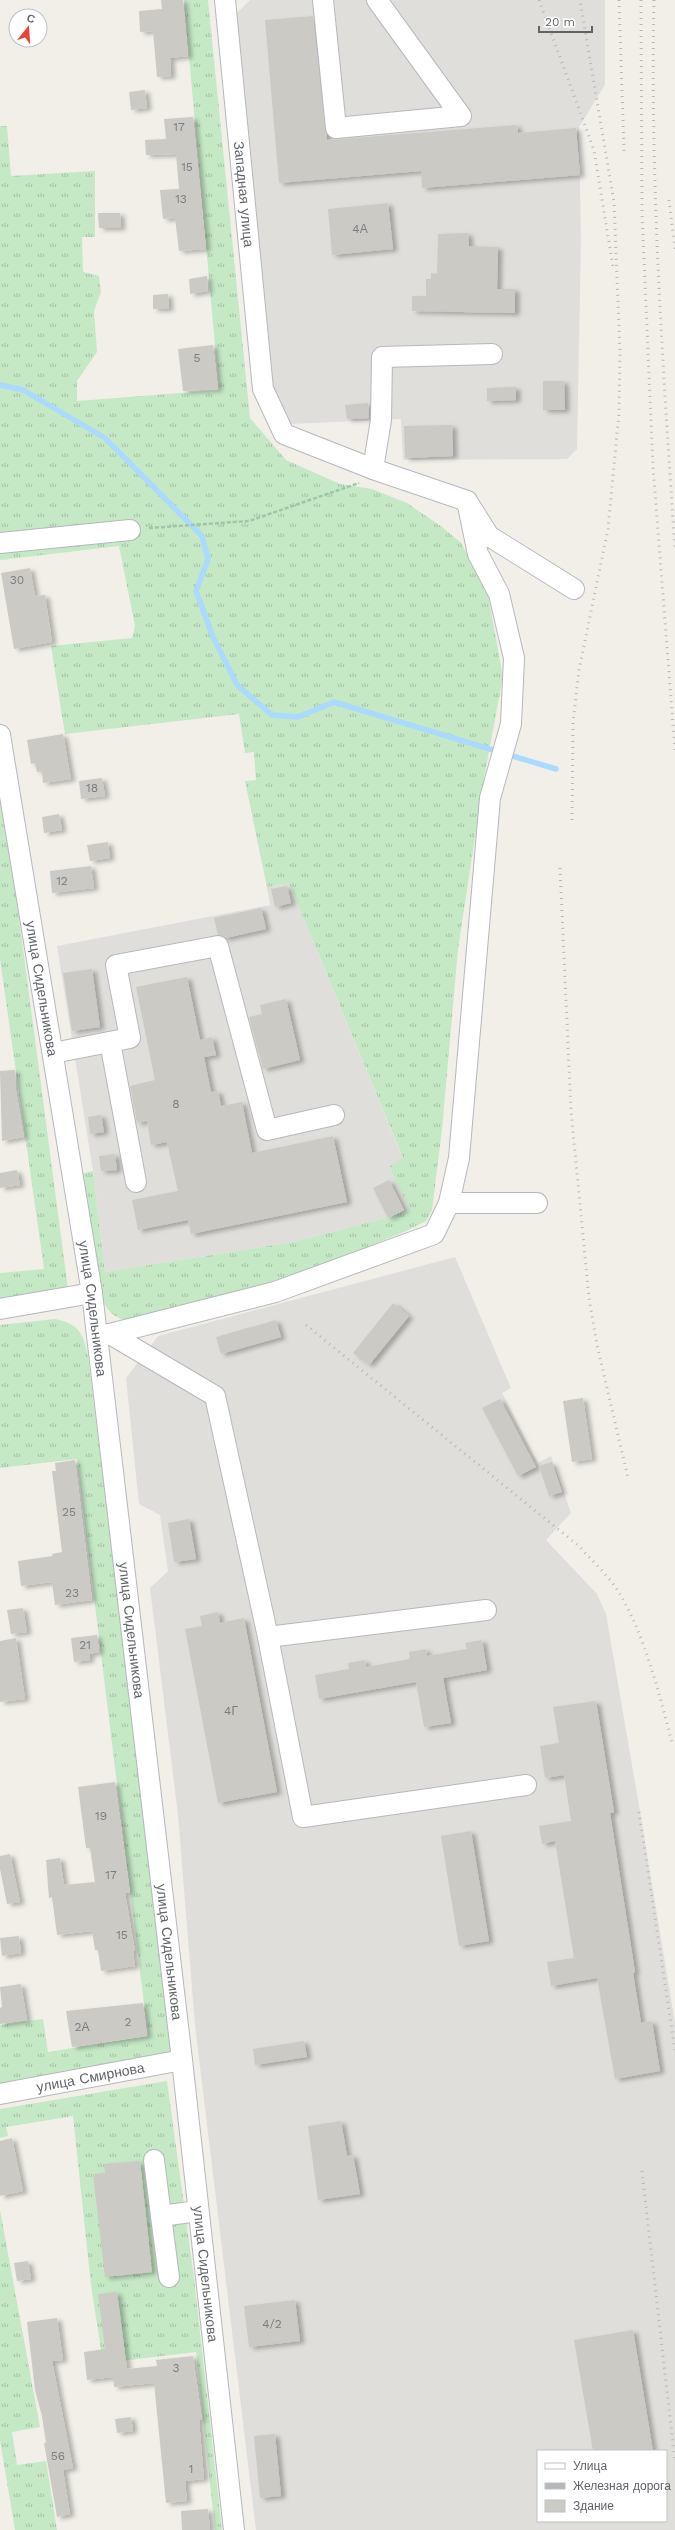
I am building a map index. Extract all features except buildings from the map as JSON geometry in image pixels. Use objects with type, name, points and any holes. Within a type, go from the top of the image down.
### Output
[{"type":"street","name":"Западная улица","points":[[225,0],[263,389],[284,434],[373,469],[467,501]]},
{"type":"street","points":[[323,0],[336,128],[461,116],[377,0]]},
{"type":"street","points":[[373,469],[381,420],[382,357],[492,354]]},
{"type":"street","points":[[467,501],[488,536],[574,589]]},
{"type":"street","points":[[104,1335],[275,1292],[434,1234],[449,1203],[458,1158],[490,798],[511,724],[514,658],[499,594],[478,554],[467,501]]},
{"type":"street","points":[[0,543],[130,530]]},
{"type":"street","name":"улица Сидельникова","points":[[0,735],[92,1293],[104,1335],[198,2211],[234,2530]]},
{"type":"street","points":[[53,1053],[130,1038],[116,965],[218,946],[267,1130],[334,1115]]},
{"type":"street","points":[[110,1042],[136,1182]]},
{"type":"street","points":[[449,1203],[537,1203]]},
{"type":"street","points":[[0,1309],[92,1293]]},
{"type":"street","points":[[104,1335],[215,1396],[268,1636],[303,1817],[526,1785]]},
{"type":"street","points":[[268,1636],[486,1610]]},
{"type":"street","name":"улица Смирнова","points":[[0,2094],[182,2060]]},
{"type":"street","points":[[154,2160],[169,2277]]},
{"type":"street","points":[[161,2216],[198,2211]]},
{"type":"path","points":[[130,530],[249,521],[357,484],[373,469]]},
{"type":"shaded area","points":[[250,0],[605,0],[605,85],[579,127],[581,240],[577,449],[567,459],[403,460],[401,419],[291,424],[274,402],[236,14]]},
{"type":"shaded area","points":[[289,883],[403,1159],[389,1167],[410,1209],[393,1216],[293,1242],[105,1272],[93,1171],[57,946],[270,905],[267,887]]},
{"type":"shaded area","points":[[455,1257],[511,1388],[502,1393],[538,1463],[551,1456],[571,1513],[546,1540],[597,1594],[606,1614],[675,2023],[675,2530],[256,2530],[195,2025],[178,1815],[150,1588],[168,1571],[160,1515],[139,1504],[126,1378],[158,1336]]},
{"type":"green space","points":[[184,0],[208,0],[250,418],[286,460],[340,484],[372,489],[407,503],[442,527],[461,543],[487,590],[503,677],[484,778],[458,949],[442,1129],[432,1210],[426,1221],[406,1231],[266,1289],[130,1321],[112,1314],[101,1297],[93,1263],[80,1174],[93,1171],[105,1272],[293,1242],[393,1216],[409,1208],[389,1167],[403,1158],[289,883],[267,887],[245,781],[256,780],[254,752],[245,753],[239,714],[65,734],[51,646],[132,638],[135,626],[119,546],[0,560],[0,126],[7,126],[11,176],[95,171],[95,237],[82,237],[83,272],[99,276],[101,292],[94,311],[97,352],[77,381],[77,401],[219,390]]},
{"type":"green space","points":[[0,798],[15,888],[68,1289],[0,1299],[0,1273],[44,1269],[0,959]]},
{"type":"green space","points":[[55,1319],[70,1324],[79,1331],[84,1341],[88,1356],[174,2056],[0,2090],[0,2025],[43,2019],[48,2052],[148,2036],[77,1459],[0,1468],[0,1325]]},
{"type":"green space","points":[[167,2081],[194,2278],[222,2530],[215,2530],[196,2352],[103,2363],[91,2285],[73,2116],[6,2127],[8,2136],[0,2138],[0,2109]]},
{"type":"green space","points":[[0,2210],[40,2427],[12,2432],[17,2465],[46,2461],[57,2530],[15,2530],[0,2440]]},
{"type":"waterway","points":[[0,385],[23,390],[105,438],[202,536],[208,559],[196,591],[213,637],[237,685],[272,715],[298,717],[334,702],[556,769]]},
{"type":"railway","points":[[539,0],[594,150],[613,267]]},
{"type":"railway","points":[[572,820],[573,723],[579,670],[608,529],[619,413],[620,353],[614,202],[580,0]]},
{"type":"railway","points":[[619,0],[624,151]]},
{"type":"railway","points":[[641,0],[642,213],[653,467],[675,750]]},
{"type":"railway","points":[[654,0],[653,69],[658,276],[675,551]]},
{"type":"railway","points":[[669,200],[675,250]]},
{"type":"railway","points":[[560,868],[571,1111],[589,1298],[597,1345],[628,1478]]},
{"type":"railway","points":[[306,1325],[580,1547],[605,1574],[618,1591],[628,1609],[644,1646],[672,1742]]},
{"type":"railway","points":[[639,1812],[675,2050]]},
{"type":"railway","points":[[642,2171],[675,2461]]}]
